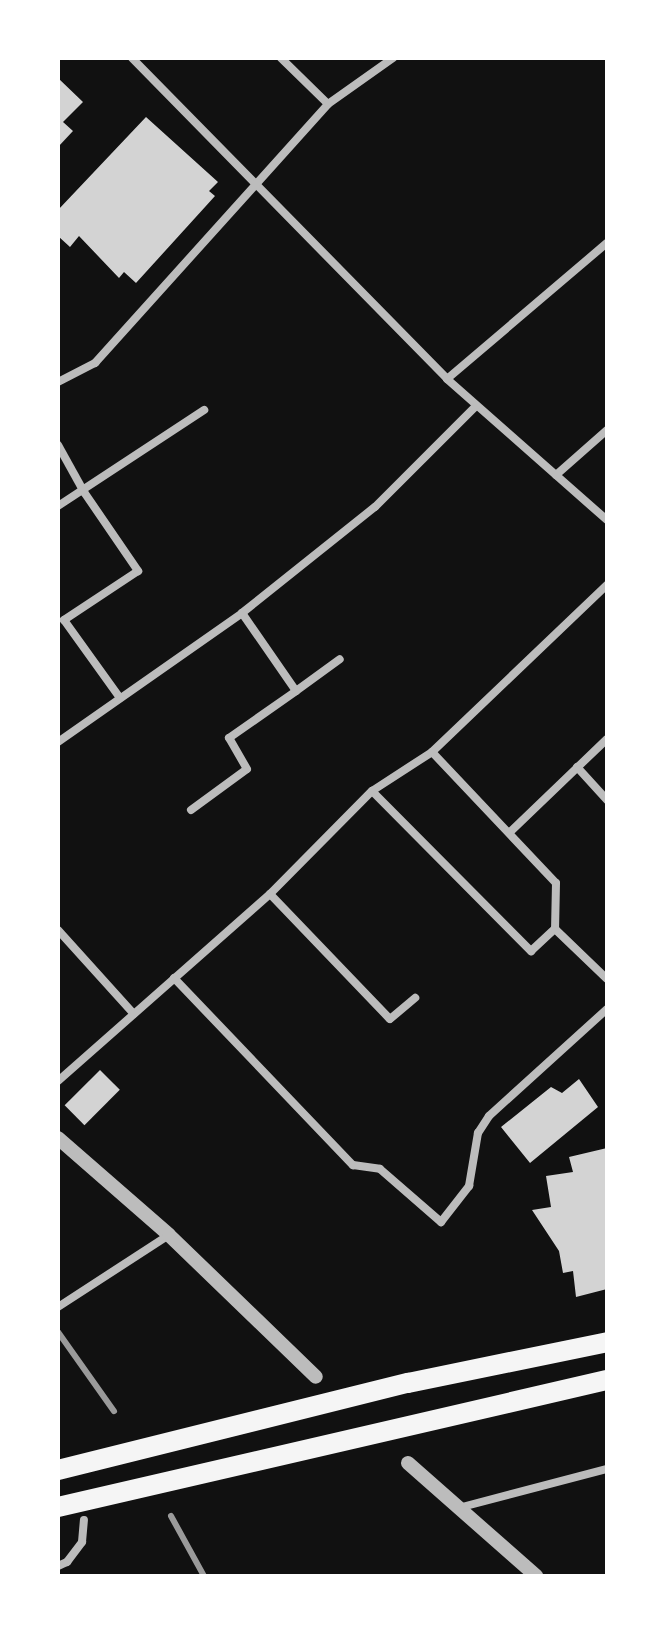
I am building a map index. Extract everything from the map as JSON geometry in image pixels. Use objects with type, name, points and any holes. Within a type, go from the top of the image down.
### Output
[{"type":"highway","points":[[58,1470],[408,1383],[607,1342]]},
{"type":"highway","points":[[61,1506],[607,1380]]},
{"type":"street","points":[[132,58],[447,379],[607,520]]},
{"type":"street","points":[[281,58],[328,104]]},
{"type":"street","points":[[58,382],[95,363],[328,104],[393,58]]},
{"type":"street","points":[[447,379],[607,243]]},
{"type":"street","points":[[58,742],[242,613],[375,507],[476,406]]},
{"type":"street","points":[[58,506],[84,492],[204,410]]},
{"type":"street","points":[[556,475],[607,430]]},
{"type":"street","points":[[58,445],[84,492],[138,571],[64,620],[120,698]]},
{"type":"street","points":[[58,1081],[270,894],[372,791],[432,752],[607,585]]},
{"type":"street","points":[[242,613],[296,691]]},
{"type":"street","points":[[191,810],[247,769],[229,738],[340,659]]},
{"type":"street","points":[[510,832],[607,739]]},
{"type":"street","points":[[372,791],[531,951],[555,929],[556,883],[432,752]]},
{"type":"street","points":[[577,767],[607,800]]},
{"type":"street","points":[[270,894],[390,1019],[415,998]]},
{"type":"street","points":[[555,929],[607,979]]},
{"type":"street","points":[[58,930],[134,1014]]},
{"type":"street","points":[[174,978],[353,1165],[380,1169],[441,1222],[462,1200],[469,1186],[478,1133],[489,1116],[607,1009]]},
{"type":"street","points":[[58,1138],[169,1235],[316,1377]]},
{"type":"street","points":[[58,1307],[169,1235]]},
{"type":"street","points":[[408,1463],[462,1507],[536,1576]]},
{"type":"street","points":[[462,1507],[607,1469]]},
{"type":"street","points":[[58,1566],[67,1562],[82,1542],[84,1520]]},
{"type":"building","points":[[58,78],[83,102],[63,122],[73,131],[58,147]]},
{"type":"building","points":[[146,117],[218,182],[209,191],[215,196],[136,283],[124,272],[119,278],[79,236],[70,247],[58,236],[58,210]]},
{"type":"building","points":[[100,1070],[120,1090],[84,1125],[65,1105]]},
{"type":"building","points":[[579,1079],[598,1107],[530,1163],[501,1127],[551,1087],[562,1093]]},
{"type":"building","points":[[607,1148],[607,1289],[576,1297],[573,1271],[563,1273],[559,1251],[532,1210],[551,1207],[546,1176],[573,1172],[569,1157]]},
{"type":"railway","points":[[58,1332],[114,1411]]},
{"type":"railway","points":[[171,1516],[204,1576]]}]
